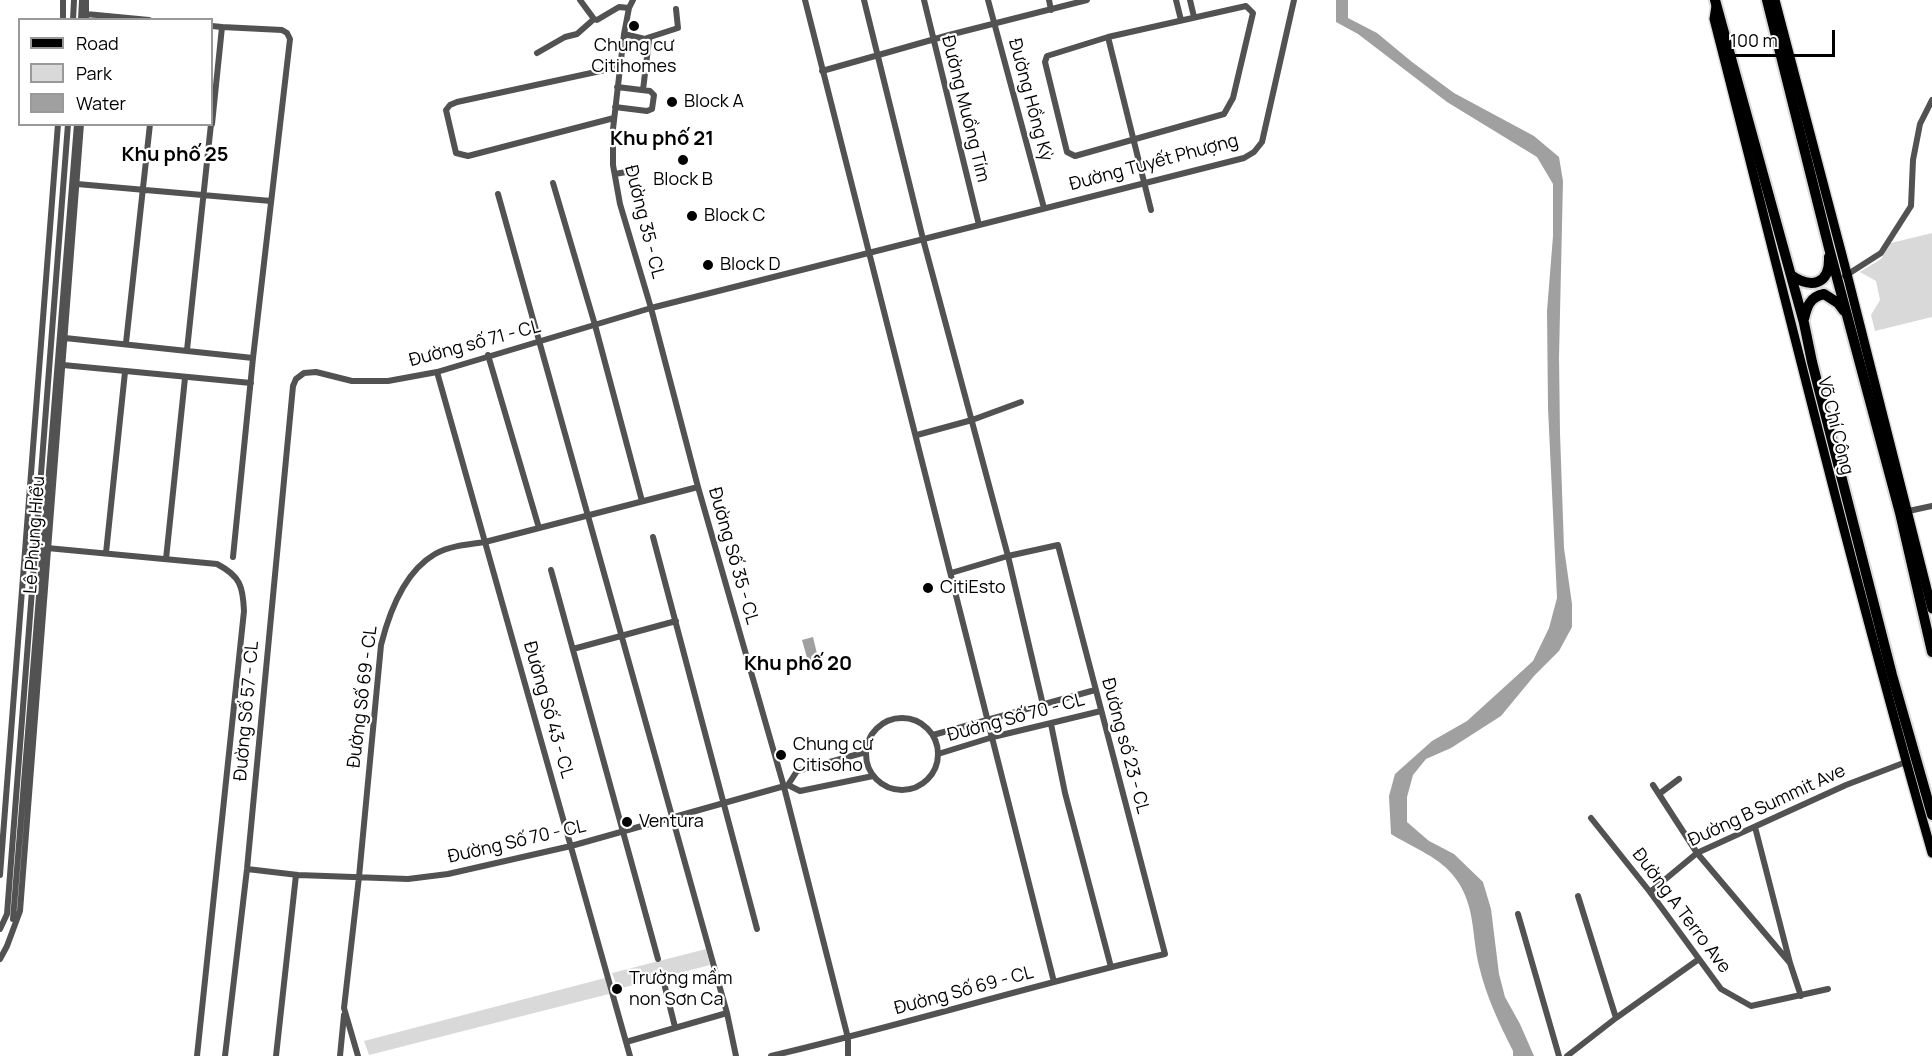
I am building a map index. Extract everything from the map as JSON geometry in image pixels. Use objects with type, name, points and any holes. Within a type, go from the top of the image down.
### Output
[{"type":"highway","points":[[1767,0],[1829,248],[1843,277],[1848,318],[1904,512],[1932,651]]},
{"type":"highway","name":"Võ Chí Công","points":[[1715,3],[1804,323],[1818,404],[1932,814]]},
{"type":"highway","points":[[1791,275],[1802,283],[1808,284],[1824,278],[1829,266],[1829,248]]},
{"type":"highway","points":[[1804,323],[1809,303],[1816,296],[1824,294],[1838,303],[1848,318]]},
{"type":"main road","points":[[1775,0],[1843,277],[1904,512],[1932,609]]},
{"type":"main road","name":"Võ Chí Công","points":[[1715,3],[1714,19],[1818,404],[1849,550],[1932,853]]},
{"type":"street","points":[[63,0],[63,18]]},
{"type":"street","points":[[73,18],[74,0]]},
{"type":"street","points":[[81,0],[84,18]]},
{"type":"street","points":[[84,18],[86,0]]},
{"type":"street","points":[[580,0],[594,20]]},
{"type":"street","name":"Đường 35 - CL","points":[[633,0],[629,8],[619,67],[613,156],[620,204],[651,308]]},
{"type":"street","points":[[805,0],[1054,982]]},
{"type":"street","points":[[864,0],[923,239],[1008,556],[1043,705]]},
{"type":"street","name":"Đường Muồng Tím","points":[[924,0],[979,225]]},
{"type":"street","name":"Đường Hồng Kỳ","points":[[988,0],[1044,208]]},
{"type":"street","points":[[1049,0],[1051,10]]},
{"type":"street","points":[[822,71],[1087,0]]},
{"type":"street","points":[[1176,0],[1181,20]]},
{"type":"street","points":[[1190,0],[1194,17]]},
{"type":"street","name":"Đường Tuyết Phượng","points":[[869,253],[1244,158],[1254,152],[1262,142],[1294,0]]},
{"type":"street","points":[[1246,6],[1253,13],[1233,98],[1224,114],[1071,155],[1067,152],[1046,62],[1047,56],[1108,37],[1194,17],[1246,6]]},
{"type":"street","points":[[537,53],[565,37],[577,34],[594,20],[619,7],[629,8]]},
{"type":"street","points":[[624,34],[647,38],[678,28],[676,9]]},
{"type":"street","points":[[213,26],[282,30],[290,39],[250,383],[233,557]]},
{"type":"street","points":[[213,114],[222,27]]},
{"type":"street","points":[[1108,37],[1151,210]]},
{"type":"street","points":[[643,90],[649,40],[647,38]]},
{"type":"street","points":[[614,118],[468,156],[456,153],[446,110],[457,102],[619,67]]},
{"type":"street","points":[[615,107],[647,111],[652,109],[654,94],[650,91],[617,87]]},
{"type":"street","points":[[1843,277],[1881,253],[1911,206],[1914,151],[1920,124],[1932,100]]},
{"type":"street","name":"Lê Phụng Hiểu","points":[[0,875],[58,126]]},
{"type":"street","name":"Lê Phụng Hiểu","points":[[0,929],[7,914],[68,126]]},
{"type":"street","name":"Lê Phụng Hiểu","points":[[0,959],[8,946],[20,911],[76,126]]},
{"type":"street","name":"Lê Phụng Hiểu","points":[[46,547],[63,366],[81,126]]},
{"type":"street","points":[[126,343],[150,126]]},
{"type":"street","points":[[187,350],[212,126]]},
{"type":"street","points":[[615,174],[637,170]]},
{"type":"street","points":[[553,183],[595,325],[642,501]]},
{"type":"street","points":[[77,184],[271,201]]},
{"type":"street","points":[[498,194],[727,1013],[736,1056]]},
{"type":"street","name":"Đường số 71 - CL","points":[[304,373],[316,372],[352,381],[388,381],[437,372],[651,308],[869,253]]},
{"type":"street","name":"Đường Số 35 - CL","points":[[651,308],[698,487],[786,786],[848,1038],[848,1056]]},
{"type":"street","points":[[65,338],[253,358]]},
{"type":"street","points":[[488,356],[539,528]]},
{"type":"street","points":[[63,366],[250,383]]},
{"type":"street","points":[[106,553],[124,372]]},
{"type":"street","name":"Đường Số 43 - CL","points":[[437,372],[630,1056]]},
{"type":"street","name":"Đường Số 57 - CL","points":[[225,1056],[247,869],[293,386],[296,379],[304,373]]},
{"type":"street","points":[[166,559],[185,378]]},
{"type":"street","points":[[916,435],[972,420],[1021,402]]},
{"type":"street","name":"Đường Số 69 - CL","points":[[358,1056],[344,1008],[381,645],[388,616],[400,592],[419,568],[435,554],[458,546],[485,542],[698,487]]},
{"type":"street","points":[[1904,512],[1932,506]]},
{"type":"street","points":[[653,537],[757,929]]},
{"type":"street","points":[[26,545],[217,564],[239,580],[243,593],[244,611],[196,1056]]},
{"type":"street","name":"Đường số 23 - CL","points":[[1008,556],[1058,545],[1165,954]]},
{"type":"street","points":[[951,573],[1008,556]]},
{"type":"street","points":[[551,570],[621,831],[658,958]]},
{"type":"street","points":[[573,649],[676,621]]},
{"type":"street","points":[[18,652],[38,655]]},
{"type":"street","name":"Đường Số 70 - CL","points":[[933,735],[1095,690]]},
{"type":"street","name":"Đường Số 70 - CL","points":[[938,754],[993,737],[1101,711]]},
{"type":"street","points":[[904,718],[915,720],[933,735],[938,754],[935,768],[928,779],[918,786],[906,790],[893,789],[882,784],[873,776],[867,765],[866,752],[868,741],[882,723],[904,718]]},
{"type":"street","points":[[1051,724],[1065,792],[1111,967]]},
{"type":"street","name":"Đường Số 70 - CL","points":[[786,786],[797,771],[866,752]]},
{"type":"street","name":"Đường B Summit Ave","points":[[1650,892],[1697,853],[1846,785],[1906,762]]},
{"type":"street","name":"Đường Số 70 - CL","points":[[247,869],[296,875],[408,879],[448,874],[571,846],[786,786],[800,791],[873,776]]},
{"type":"street","points":[[1659,794],[1679,779]]},
{"type":"street","points":[[1653,784],[1697,853],[1790,963]]},
{"type":"street","name":"Đường A Terro Ave","points":[[1591,818],[1650,892],[1721,989],[1751,1006],[1828,989]]},
{"type":"street","points":[[1755,827],[1790,963],[1801,996]]},
{"type":"street","points":[[276,1056],[296,875]]},
{"type":"street","points":[[1578,896],[1616,1018]]},
{"type":"street","points":[[1518,914],[1559,1056]]},
{"type":"street","name":"Đường Số 69 - CL","points":[[771,1056],[848,1038],[1165,954]]},
{"type":"street","points":[[1567,1056],[1699,959]]},
{"type":"street","points":[[664,983],[675,1027]]},
{"type":"street","points":[[340,1056],[344,1008]]},
{"type":"street","points":[[626,1042],[727,1013]]},
{"type":"green space","points":[[1932,233],[1932,317],[1875,331],[1871,315],[1880,300],[1876,281],[1860,272],[1881,259],[1891,243]]},
{"type":"green space","points":[[706,949],[710,965],[618,989],[612,973]]},
{"type":"green space","points":[[605,978],[609,994],[369,1055],[364,1041]]},
{"type":"water","points":[[1336,0],[1348,0],[1348,18],[1377,33],[1454,93],[1534,136],[1559,157],[1563,181],[1559,357],[1560,433],[1564,548],[1572,604],[1572,627],[1559,651],[1534,676],[1501,716],[1451,748],[1426,759],[1413,775],[1407,797],[1407,822],[1429,841],[1454,854],[1483,882],[1491,909],[1499,974],[1505,997],[1534,1056],[1513,1056],[1513,1051],[1485,988],[1472,918],[1460,885],[1439,862],[1391,834],[1389,796],[1395,774],[1432,741],[1467,721],[1533,661],[1549,628],[1557,598],[1548,408],[1547,311],[1553,236],[1553,184],[1537,157],[1447,102],[1358,34],[1336,22]]},
{"type":"water","points":[[813,637],[819,662],[809,665],[802,640]]},
{"type":"place","name":"Chung cư Citihomes","points":[[634,26]]},
{"type":"place","name":"Block A","points":[[672,102]]},
{"type":"place","name":"Block B","points":[[683,160]]},
{"type":"place","name":"Block C","points":[[692,216]]},
{"type":"place","name":"Block D","points":[[708,265]]},
{"type":"place","name":"CitiEsto","points":[[928,588]]},
{"type":"place","name":"Chung cư Citisoho","points":[[781,755]]},
{"type":"place","name":"Ventura","points":[[627,822]]},
{"type":"place","name":"Trường mầm non Sơn Ca","points":[[617,989]]},
{"type":"district","name":"Khu phố 21","points":[[662,139]]},
{"type":"district","name":"Khu phố 25","points":[[175,155]]},
{"type":"district","name":"Khu phố 20","points":[[798,664]]}]
